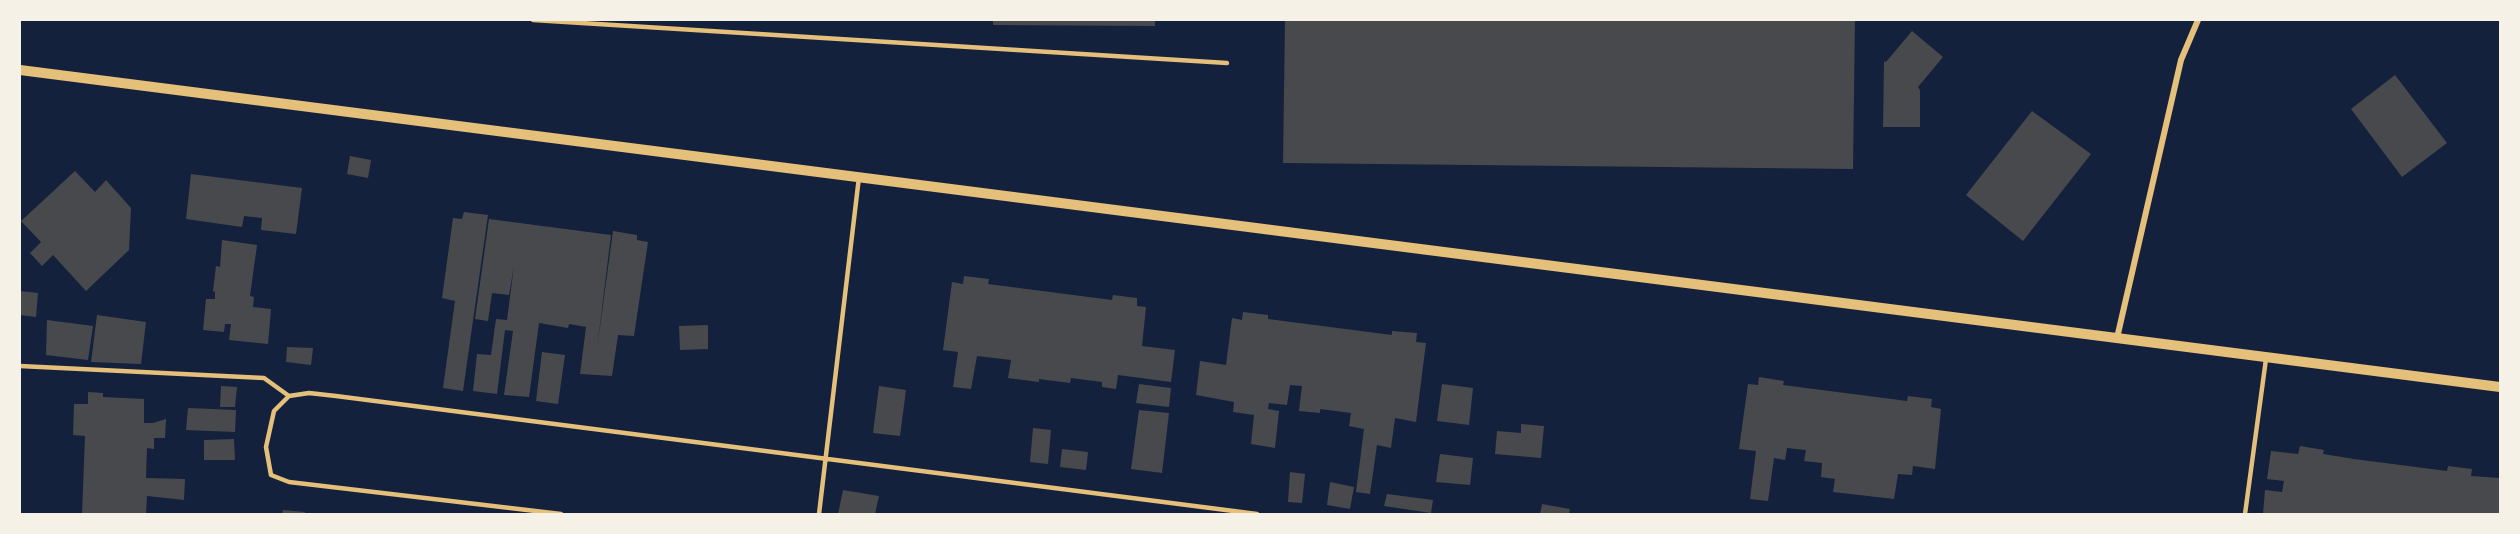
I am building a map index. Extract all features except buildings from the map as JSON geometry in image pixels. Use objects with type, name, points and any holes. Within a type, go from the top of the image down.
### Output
[{"type":"street","points":[[2117,339],[2181,60],[2198,20]]},
{"type":"street","points":[[20,70],[2500,387]]},
{"type":"lane","points":[[533,20],[1227,63]]},
{"type":"lane","points":[[819,514],[859,177]]},
{"type":"lane","points":[[2245,514],[2266,356]]},
{"type":"lane","points":[[20,366],[264,378],[289,396]]},
{"type":"lane","points":[[561,514],[289,482],[271,475],[266,447],[274,411],[289,396],[309,393],[1257,514]]}]
